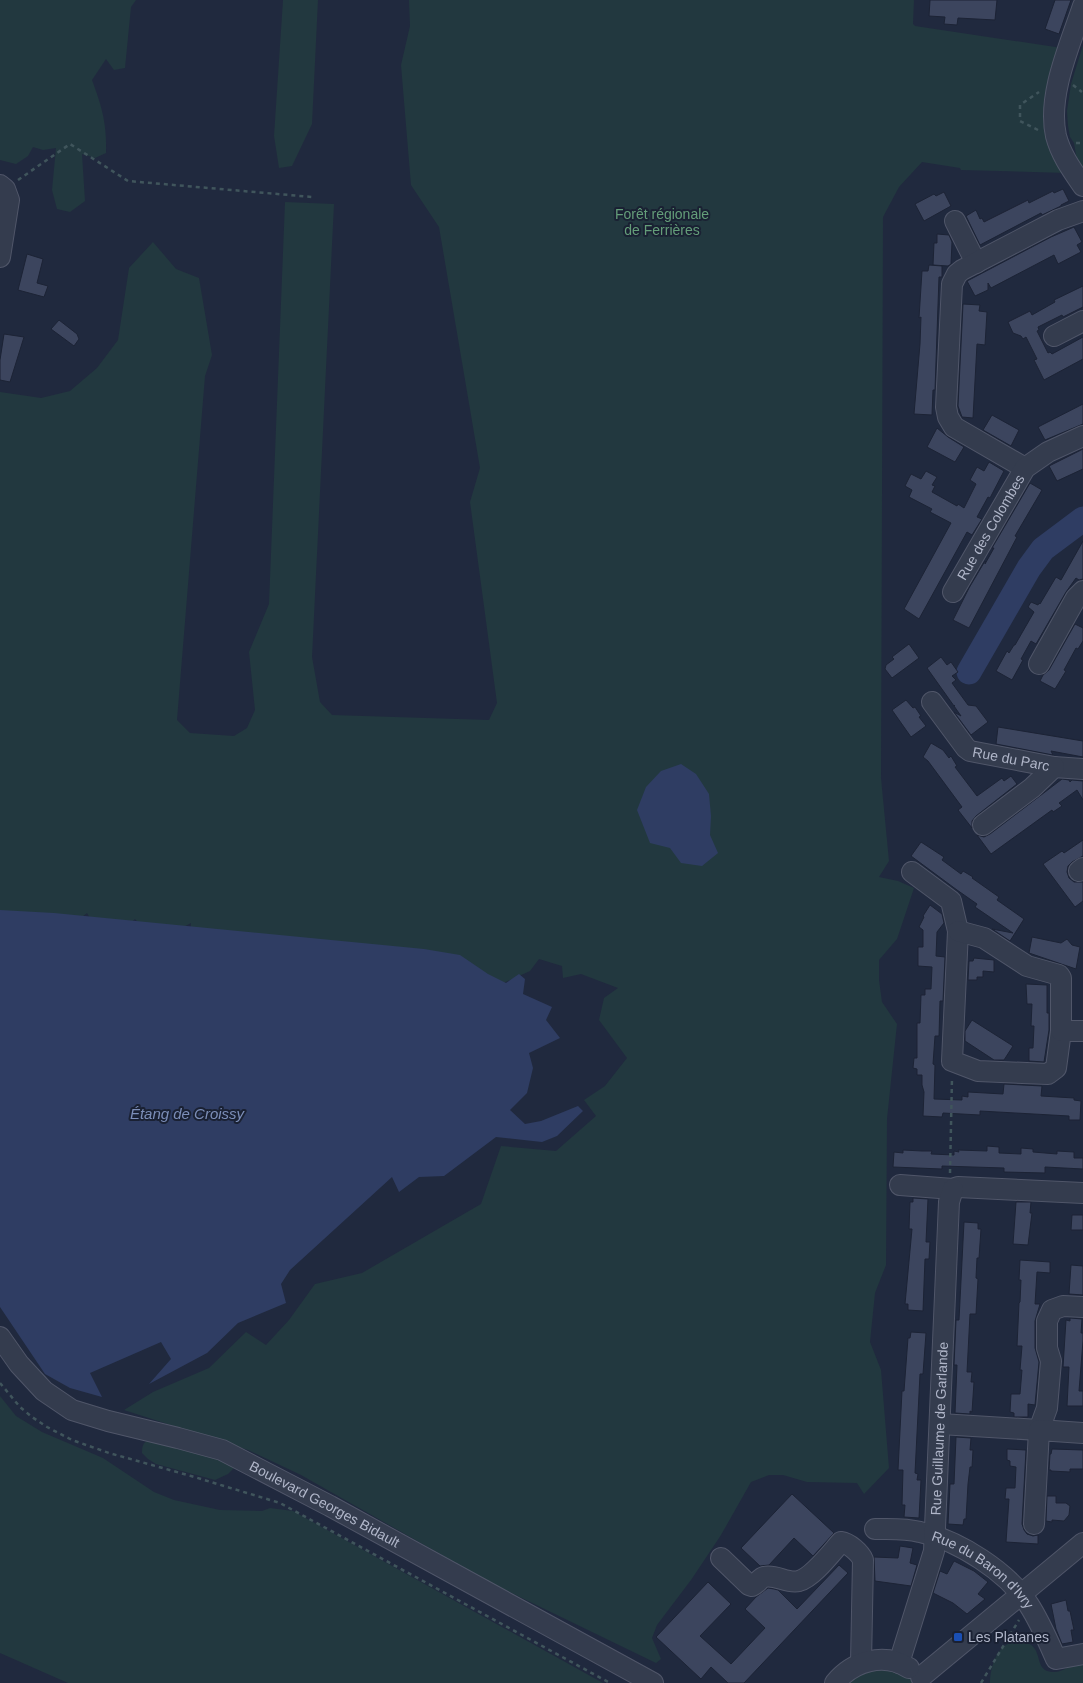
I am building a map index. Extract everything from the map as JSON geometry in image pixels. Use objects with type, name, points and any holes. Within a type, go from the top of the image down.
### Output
[{"type":"street","points":[[1083,6],[1066,87],[1054,109],[1056,136],[1067,162],[1083,186]]},
{"type":"street","points":[[0,257],[9,200],[2,187]]},
{"type":"street","points":[[1024,468],[954,427],[948,417],[946,406],[952,284],[957,274],[976,263],[1058,220],[1083,211]]},
{"type":"street","points":[[955,221],[976,263]]},
{"type":"street","points":[[1054,336],[1083,321]]},
{"type":"street","name":"Rue des Colombes","points":[[953,592],[1024,468],[1048,452],[1083,436]]},
{"type":"street","points":[[1039,664],[1076,598],[1083,591]]},
{"type":"street","name":"Rue du Parc","points":[[932,702],[970,751],[1054,767],[1083,769]]},
{"type":"street","points":[[983,825],[1032,788],[1054,767]]},
{"type":"street","points":[[912,872],[951,901],[958,931],[952,1061],[978,1071],[1048,1074],[1056,1068],[1061,1031],[1061,978],[1059,975],[1027,966],[984,938],[958,931]]},
{"type":"street","points":[[1061,1031],[1083,1032]]},
{"type":"street","points":[[900,1185],[952,1189],[958,1187],[1083,1193]]},
{"type":"street","name":"Rue Guillaume de Garlande","points":[[898,1663],[934,1551],[949,1202],[952,1189]]},
{"type":"street","points":[[1034,1524],[1040,1430],[1047,1408],[1051,1361],[1047,1348],[1047,1321],[1052,1310],[1063,1306],[1083,1306]]},
{"type":"street","name":"Boulevard Georges Bidault","points":[[0,1337],[19,1364],[44,1391],[72,1410],[222,1450],[330,1506],[653,1683]]},
{"type":"street","points":[[940,1424],[1083,1433]]},
{"type":"street","name":"Rue du Baron d'Ivry","points":[[875,1529],[920,1531],[968,1552],[990,1565],[1025,1600],[1046,1636],[1056,1659],[1083,1654]]},
{"type":"street","points":[[721,1558],[752,1586],[766,1577],[798,1581],[811,1574],[841,1542],[847,1543],[863,1560],[860,1636],[861,1663]]},
{"type":"street","points":[[835,1683],[846,1672],[861,1663],[878,1660],[906,1666],[923,1680],[1025,1600],[1083,1542]]},
{"type":"path","points":[[1056,136],[1051,137],[1020,121],[1020,105],[1047,87],[1083,86]]},
{"type":"path","points":[[2,187],[70,144],[128,181],[312,197]]},
{"type":"path","points":[[952,1061],[950,1176],[952,1189]]},
{"type":"path","points":[[0,1383],[20,1407],[32,1417],[72,1440],[109,1453],[280,1503],[610,1683]]},
{"type":"path","points":[[981,1683],[1024,1609],[1025,1600]]},
{"type":"green space","points":[[0,0],[136,0],[131,7],[125,68],[114,70],[106,59],[92,80],[103,116],[106,133],[106,153],[95,158],[82,154],[85,201],[70,212],[57,209],[52,190],[56,148],[43,150],[33,147],[28,156],[16,164],[0,160]]},
{"type":"green space","points":[[283,0],[318,0],[312,124],[292,166],[279,168],[274,136]]},
{"type":"green space","name":"Forêt régionale de Ferrières","points":[[409,0],[914,0],[913,24],[915,26],[1062,48],[1053,75],[1067,173],[961,170],[960,168],[922,162],[899,187],[883,217],[881,778],[889,861],[879,877],[898,881],[914,888],[897,939],[879,960],[882,1002],[897,1024],[887,1119],[886,1265],[875,1293],[870,1342],[881,1370],[889,1468],[864,1494],[857,1483],[807,1482],[783,1475],[769,1475],[751,1482],[721,1535],[691,1580],[657,1625],[652,1638],[661,1659],[656,1663],[493,1584],[301,1475],[248,1450],[124,1410],[153,1392],[209,1368],[246,1332],[266,1345],[289,1320],[315,1284],[362,1273],[481,1204],[501,1146],[556,1151],[596,1116],[584,1100],[605,1086],[627,1058],[599,1020],[604,998],[618,988],[581,974],[563,978],[562,966],[539,959],[530,971],[497,986],[189,941],[191,923],[165,937],[144,929],[135,919],[120,932],[99,933],[87,913],[73,924],[0,924],[0,392],[41,398],[70,391],[97,368],[118,340],[129,268],[153,242],[176,269],[199,278],[212,355],[205,376],[177,720],[190,733],[234,736],[247,728],[255,710],[249,652],[269,604],[285,202],[334,204],[312,657],[320,702],[332,715],[489,720],[497,703],[470,502],[480,468],[439,227],[411,185],[401,65],[410,26]]},
{"type":"green space","points":[[1083,45],[1083,175],[1077,160],[1074,143],[1070,137],[1067,111],[1071,84]]},
{"type":"green space","points":[[0,1396],[16,1416],[42,1432],[103,1458],[154,1492],[174,1500],[220,1510],[262,1511],[270,1508],[293,1511],[603,1683],[68,1683],[0,1653]]},
{"type":"green space","points":[[149,1439],[229,1461],[234,1468],[228,1474],[215,1480],[156,1464],[142,1453],[143,1445]]},
{"type":"green space","points":[[1020,1642],[1030,1644],[1034,1648],[1041,1665],[1047,1671],[1056,1672],[1075,1664],[1083,1663],[1083,1683],[990,1683],[992,1667],[1000,1651],[1008,1644]]},
{"type":"green space","points":[[898,1669],[913,1678],[917,1683],[841,1683],[859,1670]]},
{"type":"water","points":[[681,764],[696,774],[709,794],[710,835],[718,853],[702,866],[681,863],[670,848],[650,843],[637,810],[646,787],[661,771]]},
{"type":"water","name":"Étang de Croissy","points":[[0,910],[54,913],[424,949],[460,955],[488,974],[506,983],[519,974],[525,979],[523,994],[552,1007],[546,1020],[560,1038],[529,1053],[533,1068],[527,1093],[510,1110],[525,1124],[541,1121],[578,1106],[583,1111],[557,1136],[542,1142],[496,1137],[444,1176],[419,1177],[399,1192],[392,1177],[290,1270],[281,1284],[286,1303],[238,1323],[207,1353],[149,1384],[171,1359],[161,1342],[90,1373],[102,1397],[70,1388],[45,1374],[0,1307]]},
{"type":"building","points":[[930,0],[997,0],[995,20],[958,18],[957,25],[944,24],[945,17],[929,16]]},
{"type":"building","points":[[1055,0],[1071,0],[1059,34],[1045,29]]},
{"type":"building","points":[[1063,189],[1069,201],[1042,215],[1041,213],[980,245],[966,216],[976,210],[980,219],[982,218],[984,222],[1028,200],[1029,203],[1053,191],[1054,193]]},
{"type":"building","points":[[944,192],[951,206],[924,221],[915,204],[934,194],[936,196]]},
{"type":"building","points":[[1074,227],[1082,242],[1077,245],[1081,252],[1058,264],[1054,255],[991,288],[988,283],[988,290],[975,296],[967,281]]},
{"type":"building","points":[[937,234],[949,235],[952,242],[951,264],[948,266],[933,265],[934,243],[937,243]]},
{"type":"building","points":[[27,254],[43,259],[37,283],[48,286],[44,297],[18,290]]},
{"type":"building","points":[[929,265],[942,266],[942,277],[939,277],[935,390],[933,390],[932,415],[914,414],[920,344],[921,317],[919,318],[922,271],[928,271]]},
{"type":"building","points":[[1083,286],[1083,307],[1038,327],[1039,330],[1037,331],[1048,353],[1052,354],[1083,337],[1083,359],[1044,380],[1034,360],[1037,359],[1026,337],[1023,339],[1021,336],[1013,333],[1008,322],[1030,311],[1032,315],[1055,302],[1054,300]]},
{"type":"building","points":[[963,304],[980,305],[979,311],[987,312],[985,345],[977,344],[973,418],[962,417],[958,406]]},
{"type":"building","points":[[59,320],[77,334],[79,339],[74,346],[51,329]]},
{"type":"building","points":[[4,334],[24,337],[10,382],[0,380],[0,360]]},
{"type":"building","points":[[1083,404],[1083,424],[1045,440],[1038,427]]},
{"type":"building","points":[[992,415],[1019,430],[1011,446],[983,430]]},
{"type":"building","points":[[937,428],[964,447],[955,462],[927,447]]},
{"type":"building","points":[[1083,449],[1083,469],[1057,481],[1049,466]]},
{"type":"building","points":[[989,462],[1004,471],[990,498],[988,497],[977,517],[982,519],[972,535],[967,532],[919,619],[904,609],[951,523],[930,512],[932,509],[909,497],[912,490],[905,486],[911,474],[921,479],[926,471],[937,477],[932,485],[935,486],[932,492],[964,508],[976,484],[970,480],[977,467],[984,471]]},
{"type":"building","points":[[1030,483],[1042,490],[1015,536],[1017,537],[969,628],[953,620],[969,588],[985,561],[985,564],[994,548],[992,548]]},
{"type":"building","points":[[1083,541],[1083,579],[1079,580],[1076,578],[1036,644],[1031,641],[1012,680],[996,671],[1007,651],[1009,653],[1015,645],[1034,612],[1028,607],[1031,602],[1040,604],[1056,577],[1061,580]]},
{"type":"building","points":[[1075,624],[1083,628],[1083,641],[1078,649],[1076,648],[1064,670],[1066,671],[1055,689],[1040,681],[1049,670]]},
{"type":"building","points":[[909,644],[919,658],[892,678],[885,669],[886,665],[894,659],[892,657]]},
{"type":"building","points":[[941,657],[947,665],[951,662],[958,672],[952,676],[956,680],[952,683],[968,705],[976,706],[988,722],[971,735],[954,712],[961,716],[927,668]]},
{"type":"building","points":[[906,700],[913,708],[915,707],[921,716],[919,717],[926,726],[911,737],[892,710]]},
{"type":"building","points":[[998,727],[1083,741],[1083,757],[1051,751],[1053,755],[996,744]]},
{"type":"building","points":[[931,743],[943,750],[949,758],[951,756],[957,766],[955,767],[977,796],[1002,778],[1004,781],[1011,776],[1017,784],[976,816],[972,821],[972,828],[958,810],[962,807],[923,757]]},
{"type":"building","points":[[1062,779],[1069,780],[1070,782],[1072,780],[1083,781],[1083,800],[1077,790],[1059,803],[1062,806],[1053,812],[1052,810],[991,854],[977,835],[984,837],[990,834]]},
{"type":"building","points":[[1083,840],[1083,856],[1068,866],[1067,872],[1069,878],[1074,882],[1083,882],[1083,901],[1075,907],[1043,864]]},
{"type":"building","points":[[921,842],[944,857],[942,860],[961,874],[963,871],[973,877],[999,897],[997,900],[1024,919],[1010,941],[992,929],[1013,933],[975,907],[977,904],[911,856]]},
{"type":"building","points":[[930,905],[942,914],[944,923],[937,932],[936,956],[945,957],[943,1001],[940,1001],[939,1036],[935,1036],[933,1064],[935,1065],[934,1099],[962,1100],[962,1096],[968,1097],[968,1092],[1003,1094],[1004,1084],[1042,1086],[1041,1096],[1074,1098],[1074,1100],[1081,1101],[1080,1120],[1069,1120],[1069,1116],[980,1111],[980,1115],[943,1113],[942,1117],[923,1116],[924,1092],[922,1075],[917,1075],[917,1069],[913,1068],[914,1058],[917,1058],[917,1023],[920,1023],[921,995],[925,995],[925,989],[931,989],[932,967],[918,966],[918,947],[923,947],[923,930],[919,927]]},
{"type":"building","points":[[1032,937],[1061,943],[1067,939],[1072,945],[1080,947],[1076,969],[1029,953]]},
{"type":"building","points":[[974,958],[994,960],[994,972],[983,971],[983,977],[977,977],[977,980],[968,980],[969,961],[973,961]]},
{"type":"building","points":[[1026,984],[1047,985],[1049,1030],[1044,1062],[1029,1061],[1029,1048],[1033,1048],[1034,1026],[1031,1026],[1032,1004],[1027,1004]]},
{"type":"building","points":[[972,1020],[1013,1046],[1004,1060],[994,1060],[965,1041],[965,1031]]},
{"type":"building","points":[[987,1146],[999,1147],[999,1153],[1021,1154],[1021,1148],[1033,1149],[1033,1152],[1057,1154],[1057,1151],[1074,1152],[1074,1158],[1083,1158],[1083,1169],[1045,1167],[1045,1173],[1004,1172],[1004,1168],[942,1166],[942,1169],[893,1167],[894,1152],[903,1153],[903,1150],[932,1151],[931,1154],[954,1155],[954,1151],[959,1152],[958,1150],[987,1151]]},
{"type":"building","points":[[913,1198],[928,1199],[926,1242],[930,1242],[929,1259],[925,1259],[923,1311],[908,1310],[908,1304],[905,1304],[912,1229],[909,1229],[910,1202],[913,1202]]},
{"type":"building","points":[[1016,1202],[1031,1202],[1030,1213],[1032,1213],[1028,1245],[1013,1244]]},
{"type":"building","points":[[1072,1215],[1083,1215],[1083,1230],[1071,1230]]},
{"type":"building","points":[[964,1222],[978,1223],[978,1229],[981,1229],[979,1258],[977,1258],[976,1314],[970,1314],[967,1372],[972,1372],[971,1382],[974,1382],[972,1412],[970,1411],[970,1414],[955,1413],[957,1365],[954,1365],[956,1320],[959,1320]]},
{"type":"building","points":[[1020,1260],[1050,1262],[1050,1273],[1037,1272],[1035,1304],[1040,1304],[1035,1321],[1035,1348],[1039,1362],[1035,1405],[1028,1404],[1028,1417],[1014,1417],[1014,1413],[1010,1412],[1011,1394],[1020,1394],[1022,1370],[1020,1370],[1022,1346],[1017,1346],[1021,1280],[1019,1280]]},
{"type":"building","points":[[1071,1265],[1083,1266],[1083,1295],[1069,1294]]},
{"type":"building","points":[[1070,1318],[1082,1319],[1081,1333],[1083,1333],[1083,1341],[1079,1391],[1083,1391],[1083,1406],[1067,1406],[1069,1367],[1063,1367],[1066,1320],[1070,1321]]},
{"type":"building","points":[[911,1332],[926,1333],[923,1374],[920,1374],[915,1473],[918,1474],[917,1480],[921,1480],[919,1518],[904,1517],[905,1505],[902,1505],[903,1470],[898,1470],[902,1391],[904,1391],[908,1338],[910,1338]]},
{"type":"building","points":[[956,1437],[971,1438],[970,1450],[973,1450],[968,1484],[966,1519],[964,1519],[963,1525],[948,1524],[950,1484],[954,1484]]},
{"type":"building","points":[[1007,1449],[1026,1450],[1022,1524],[1027,1534],[1038,1535],[1038,1544],[1006,1542],[1009,1499],[1005,1499],[1006,1488],[1015,1488],[1016,1467],[1010,1466],[1010,1461],[1007,1460]]},
{"type":"building","points":[[1052,1449],[1083,1450],[1083,1469],[1070,1469],[1070,1472],[1049,1470]]},
{"type":"building","points":[[792,1494],[834,1533],[813,1556],[794,1538],[769,1565],[760,1566],[741,1548]]},
{"type":"building","points":[[1047,1496],[1056,1496],[1056,1503],[1066,1503],[1070,1506],[1069,1515],[1064,1521],[1046,1521]]},
{"type":"building","points":[[900,1546],[913,1548],[910,1563],[917,1565],[911,1586],[875,1581],[874,1557],[898,1558]]},
{"type":"building","points":[[954,1561],[974,1571],[988,1582],[978,1594],[985,1599],[967,1614],[953,1603],[933,1593],[940,1571],[947,1574]]},
{"type":"building","points":[[839,1565],[848,1573],[744,1683],[728,1683],[711,1667],[701,1679],[656,1637],[708,1582],[731,1604],[700,1636],[731,1664],[765,1628],[745,1609],[756,1597],[768,1588],[778,1590],[797,1609]]},
{"type":"building","points":[[1066,1600],[1074,1630],[1071,1630],[1073,1642],[1062,1644],[1056,1629],[1051,1604]]},
{"type":"waterway","points":[[969,672],[1029,568],[1043,549],[1083,519]]},
{"type":"place","name":"Les Platanes","points":[[958,1637]]}]
